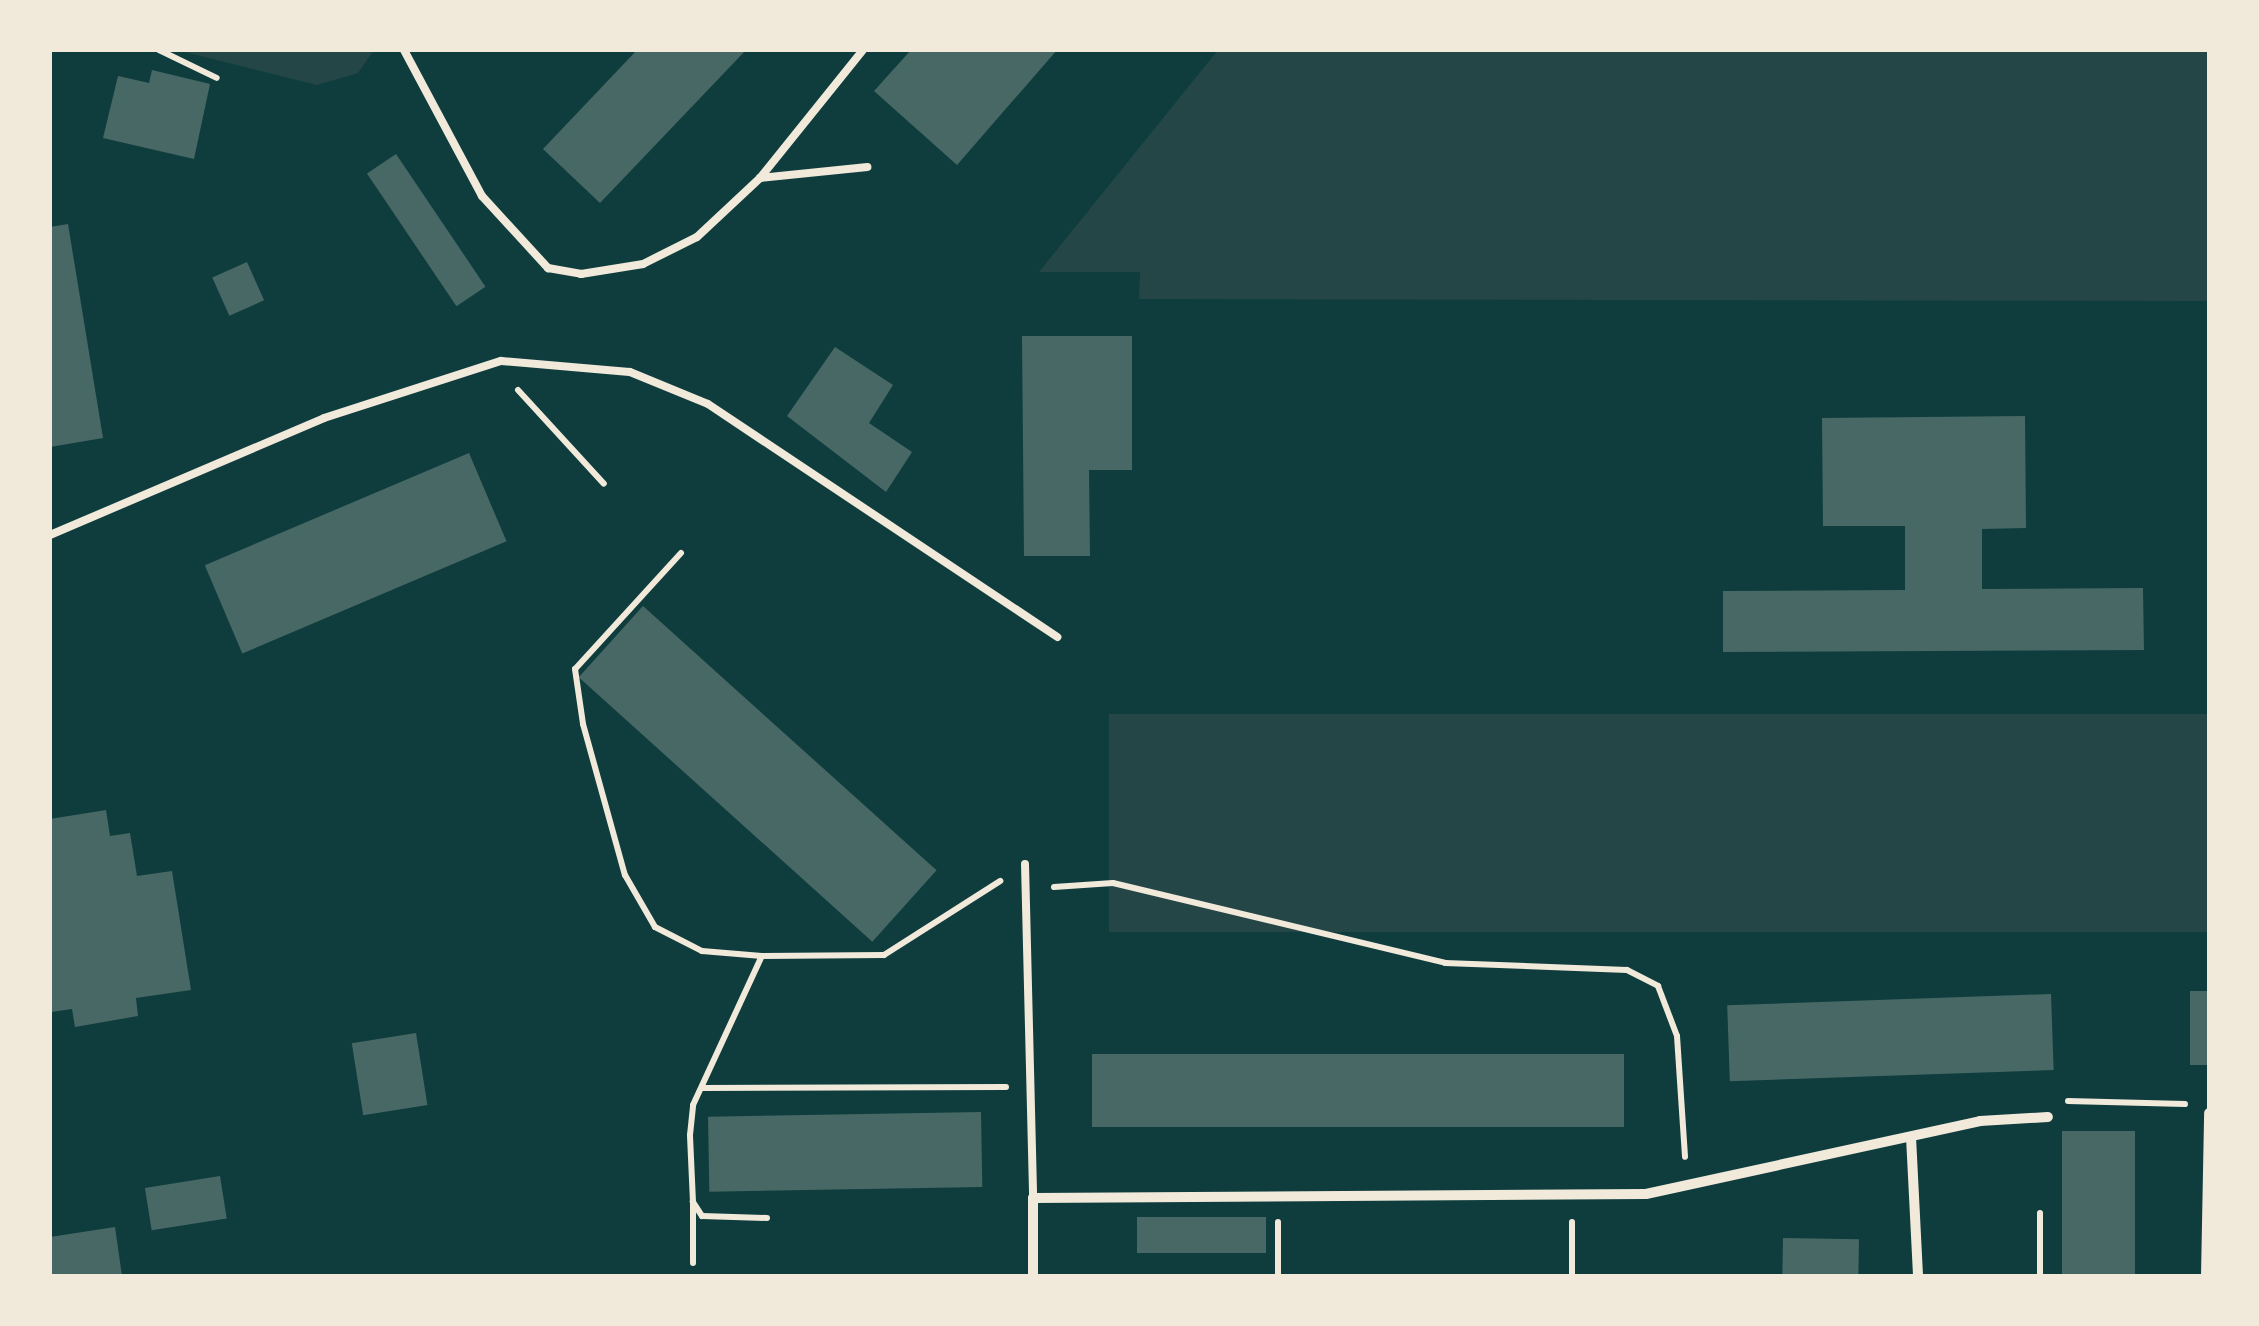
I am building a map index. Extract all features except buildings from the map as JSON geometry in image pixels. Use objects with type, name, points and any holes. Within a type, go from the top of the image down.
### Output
[{"type":"street","points":[[2206,1113],[2206,1276]]},
{"type":"street","points":[[1033,1276],[1033,1198],[1572,1198],[1687,1188],[1911,1137],[2048,1116]]},
{"type":"street","points":[[1911,1137],[1918,1276]]},
{"type":"lane","points":[[404,50],[482,196],[548,268],[610,272],[672,255],[760,178],[863,50]]},
{"type":"lane","points":[[760,178],[867,167]]},
{"type":"lane","points":[[50,535],[324,418],[501,361],[630,372],[708,404],[1058,637]]},
{"type":"lane","points":[[1025,864],[1033,1198]]},
{"type":"path","points":[[159,50],[217,78]]},
{"type":"path","points":[[528,406],[604,484]]},
{"type":"path","points":[[681,553],[575,670],[582,724],[625,874],[655,927],[702,951],[762,956],[884,955],[1025,864],[1056,888],[1113,883],[1445,962],[1627,970],[1658,986],[1676,1036],[1687,1188]]},
{"type":"path","points":[[692,1263],[690,1135],[702,1088],[762,956]]},
{"type":"path","points":[[702,1088],[1030,1086]]},
{"type":"path","points":[[2048,1116],[2048,1100],[2177,1100],[2206,1113]]},
{"type":"path","points":[[1278,1195],[1278,1276]]},
{"type":"path","points":[[1572,1198],[1572,1276]]},
{"type":"path","points":[[692,1202],[719,1220],[767,1218]]},
{"type":"path","points":[[2040,1212],[2040,1276]]},
{"type":"shaded area","points":[[177,50],[374,50],[358,73],[317,85]]},
{"type":"shaded area","points":[[1218,50],[2209,50],[2209,301],[1139,299],[1140,272],[1039,272]]},
{"type":"shaded area","points":[[1109,714],[2209,714],[2209,932],[1109,932]]}]
